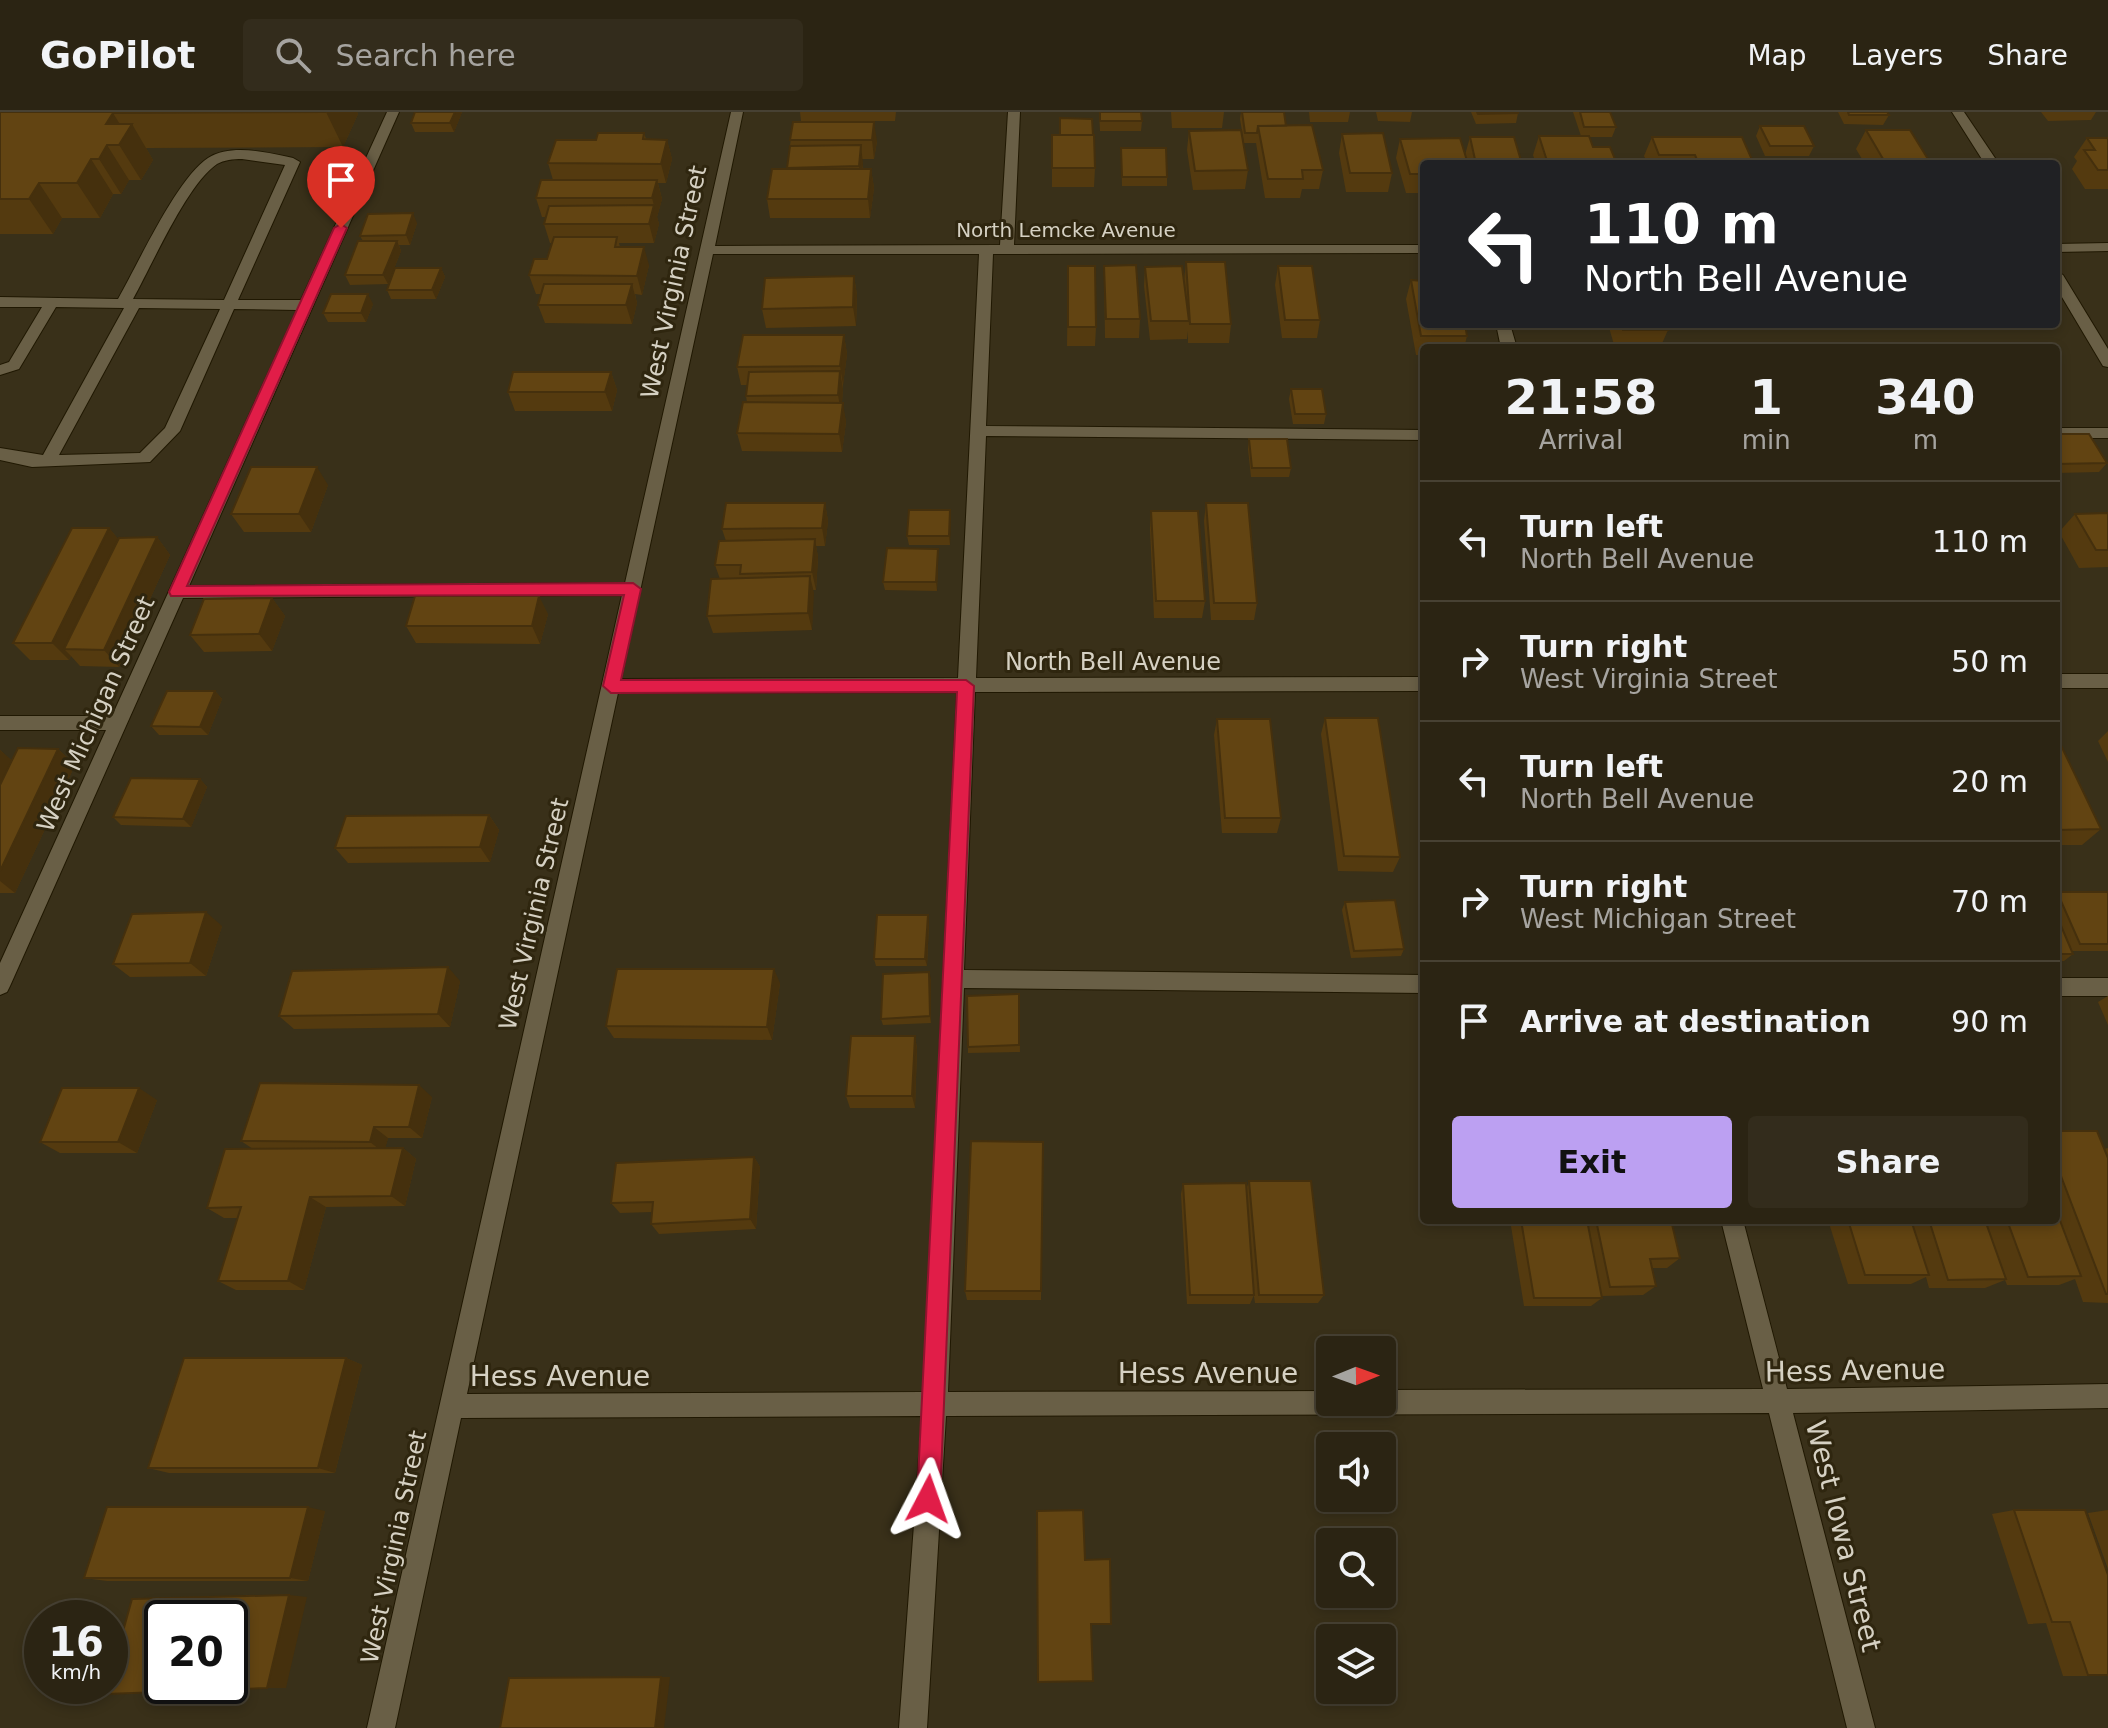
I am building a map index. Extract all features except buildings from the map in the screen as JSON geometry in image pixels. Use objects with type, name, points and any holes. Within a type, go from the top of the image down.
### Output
[{"type":"street","name":"West Michigan Street","points":[[0,986],[393,112]]},
{"type":"street","name":"West Virginia Street","points":[[381,1728],[737,112]]},
{"type":"street","points":[[1007,250],[1014,112]]},
{"type":"street","points":[[1958,112],[1989,160]]},
{"type":"street","points":[[0,454],[48,460],[144,458],[172,431],[293,162],[265,157],[223,157],[211,162],[188,189],[48,460]]},
{"type":"street","points":[[2060,248],[2108,247]]},
{"type":"street","name":"North Lemcke Avenue","points":[[707,250],[1420,249]]},
{"type":"street","points":[[913,1728],[935,1404],[986,250]]},
{"type":"street","points":[[2060,282],[2108,362]]},
{"type":"street","points":[[0,302],[305,305]]},
{"type":"street","points":[[0,370],[14,365],[52,302]]},
{"type":"street","points":[[977,431],[1420,435]]},
{"type":"street","points":[[2060,433],[2108,433]]},
{"type":"street","points":[[177,592],[633,589]]},
{"type":"street","points":[[2060,681],[2108,681]]},
{"type":"street","name":"North Bell Avenue","points":[[611,686],[1420,684]]},
{"type":"street","points":[[0,723],[119,723]]},
{"type":"street","points":[[953,979],[1420,984]]},
{"type":"street","points":[[2060,987],[2108,987]]},
{"type":"street","name":"West Iowa Street","points":[[1733,1224],[1861,1728]]},
{"type":"street","name":"Hess Avenue","points":[[451,1406],[1779,1401],[2108,1396]]},
{"type":"route","points":[[341,228],[177,592],[633,589],[611,686],[966,686],[935,1404],[928,1499]]}]
